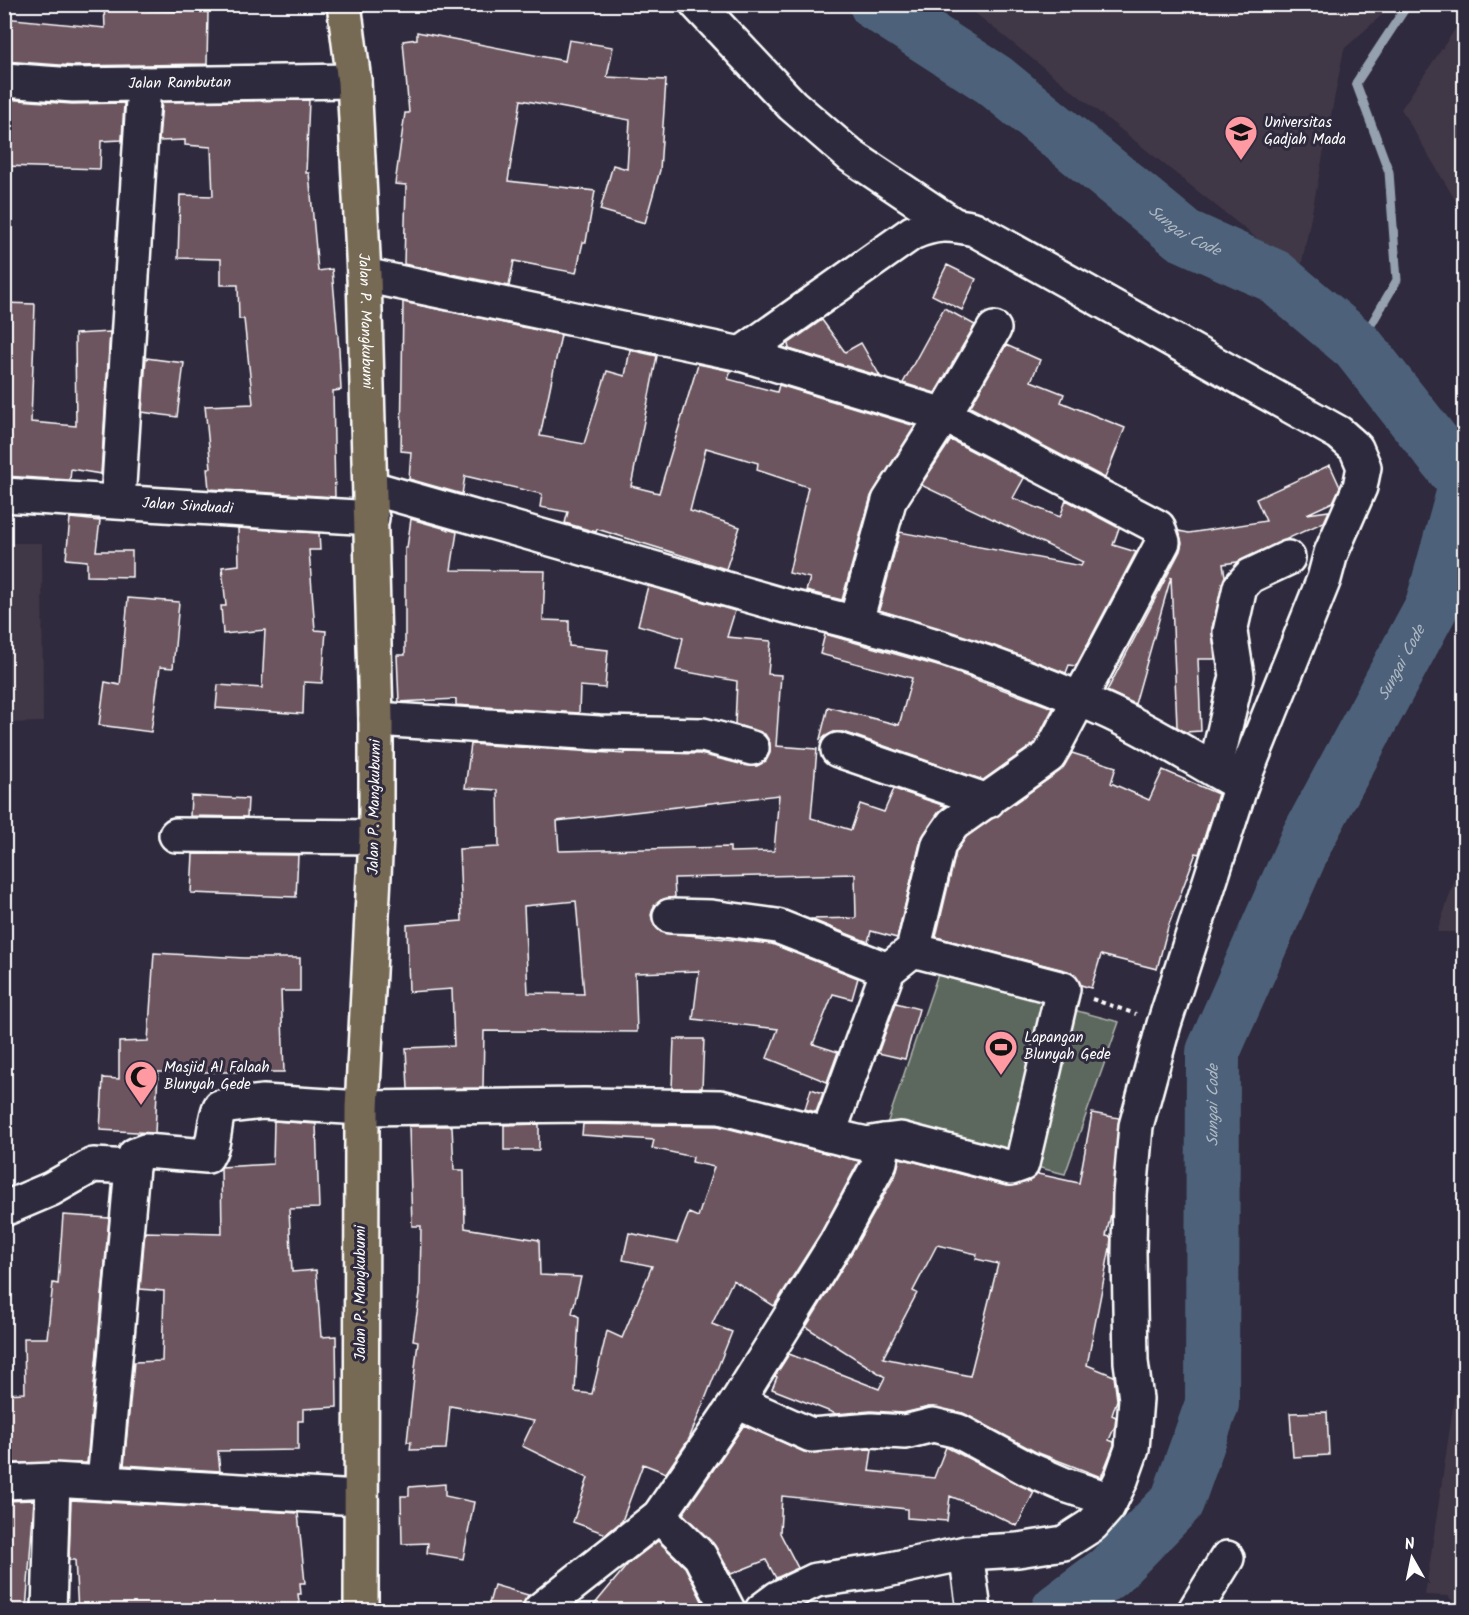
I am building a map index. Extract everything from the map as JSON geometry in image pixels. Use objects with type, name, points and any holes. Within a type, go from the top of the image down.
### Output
[{"type":"main road","name":"Jalan P. Mangkubumi","points":[[344,4],[354,81],[364,275],[372,503],[376,719],[376,837],[362,1108],[359,1498],[361,1611]]},
{"type":"street","points":[[697,4],[809,120],[851,156],[951,223]]},
{"type":"street","name":"Jalan Rambutan","points":[[4,80],[73,85],[354,81]]},
{"type":"street","points":[[118,501],[144,84]]},
{"type":"street","points":[[741,354],[912,233],[932,224],[951,223],[974,229],[1339,433],[1356,448],[1364,467],[1360,487],[1331,553],[1324,579],[1228,778]]},
{"type":"street","points":[[364,275],[741,354],[944,415],[1158,528],[1161,533],[1163,542],[1049,756],[988,801],[952,824],[939,844],[913,950],[888,970],[828,1135]]},
{"type":"street","points":[[856,621],[888,501],[944,415],[993,328]]},
{"type":"street","name":"Jalan Sinduadi","points":[[4,495],[118,501],[372,503],[786,606],[856,621],[993,664],[1080,699],[1228,778]]},
{"type":"street","points":[[762,1611],[778,1598],[816,1580],[967,1563],[1018,1550],[1064,1543],[1092,1525],[1111,1500],[1132,1449],[1136,1399],[1131,1362],[1129,1240],[1136,1126],[1228,778],[1237,676],[1230,632],[1240,587],[1250,576],[1288,558]]},
{"type":"street","points":[[376,719],[599,733],[703,735],[752,748]]},
{"type":"street","points":[[838,750],[988,801]]},
{"type":"street","points":[[176,835],[376,837]]},
{"type":"street","points":[[670,916],[711,917],[777,926],[888,970]]},
{"type":"street","points":[[104,1483],[132,1167],[135,1155],[145,1151],[207,1156],[212,1148],[215,1117],[220,1107],[263,1102],[362,1108],[584,1105],[720,1107],[867,1144],[900,1139],[1011,1168],[1022,1164],[1063,989],[913,950]]},
{"type":"street","points":[[540,1611],[659,1516],[737,1402],[836,1243],[880,1162],[884,1141]]},
{"type":"street","points":[[4,1209],[51,1189],[93,1165],[132,1167]]},
{"type":"street","points":[[737,1402],[811,1435],[872,1430],[905,1432],[933,1425],[958,1431],[1037,1473],[1111,1500]]},
{"type":"street","points":[[4,1482],[53,1480],[359,1498]]},
{"type":"street","points":[[49,1611],[53,1480]]},
{"type":"street","points":[[659,1516],[700,1556],[728,1611]]},
{"type":"street","points":[[1195,1611],[1227,1558]]},
{"type":"street","points":[[967,1563],[974,1611]]},
{"type":"path","points":[[1063,989],[1164,1024]]},
{"type":"shaded area","name":"Universitas Gadjah Mada","points":[[965,5],[1393,5],[1344,49],[1300,273]]},
{"type":"shaded area","points":[[1464,16],[1464,215],[1401,109]]},
{"type":"shaded area","points":[[4,543],[42,543],[43,722],[5,723]]},
{"type":"shaded area","points":[[1464,853],[1464,932],[1437,932]]},
{"type":"shaded area","points":[[1464,1333],[1464,1610],[1461,1610],[1448,1596],[1425,1595]]},
{"type":"green space","name":"Lapangan Blunyah Gede","points":[[938,974],[1119,1022],[1065,1174],[885,1130]]},
{"type":"building","points":[[104,4],[148,4],[148,10],[208,12],[207,64],[74,66],[4,61],[4,18],[105,28]]},
{"type":"building","points":[[417,32],[565,61],[569,40],[613,47],[607,77],[666,80],[660,170],[645,223],[600,210],[613,165],[627,169],[630,120],[521,100],[508,181],[595,191],[586,242],[583,242],[576,273],[514,261],[509,286],[404,264],[406,185],[395,184],[405,113],[409,113],[403,41],[417,39]]},
{"type":"building","points":[[4,99],[72,104],[124,103],[122,140],[101,141],[100,169],[4,166]]},
{"type":"building","points":[[309,100],[306,173],[309,173],[318,271],[332,269],[339,349],[341,390],[333,391],[335,497],[209,489],[207,468],[211,468],[205,406],[253,404],[244,319],[239,319],[238,285],[221,285],[221,259],[178,258],[180,195],[213,196],[211,147],[185,145],[185,140],[159,141],[162,102]]},
{"type":"building","points":[[947,265],[976,279],[962,310],[932,295]]},
{"type":"building","points":[[403,302],[561,335],[540,436],[584,444],[607,371],[625,376],[630,350],[657,356],[631,486],[659,493],[698,364],[731,371],[728,379],[777,392],[779,385],[915,426],[871,496],[842,600],[806,591],[810,578],[789,573],[808,487],[757,470],[758,463],[706,448],[690,511],[740,527],[726,569],[597,529],[596,532],[565,523],[568,512],[540,507],[542,494],[465,476],[462,494],[409,479],[411,452],[401,451]]},
{"type":"building","points":[[4,303],[35,304],[31,422],[76,426],[75,334],[110,332],[101,474],[71,469],[70,480],[4,476]]},
{"type":"building","points":[[944,308],[975,325],[935,393],[903,383]]},
{"type":"building","points":[[822,320],[845,352],[861,343],[880,376],[789,349],[788,344]]},
{"type":"building","points":[[1006,345],[1040,360],[1031,381],[1064,394],[1061,402],[1125,428],[1105,478],[970,407]]},
{"type":"building","points":[[146,358],[184,363],[177,417],[142,412]]},
{"type":"building","points":[[951,440],[1024,478],[1013,498],[1060,517],[1066,500],[1119,528],[1113,545],[1136,552],[1076,666],[1069,665],[1066,673],[992,645],[879,610],[900,532],[1081,566],[1083,562],[921,485]]},
{"type":"building","points":[[1330,465],[1340,487],[1333,502],[1307,514],[1329,511],[1324,522],[1237,562],[1223,564],[1225,576],[1212,628],[1215,659],[1198,659],[1201,731],[1185,732],[1177,727],[1171,577],[1135,704],[1107,691],[1180,551],[1182,543],[1179,531],[1189,533],[1266,521],[1256,499]]},
{"type":"building","points":[[70,518],[100,521],[96,551],[132,551],[132,577],[87,576],[87,561],[66,559]]},
{"type":"building","points":[[411,519],[457,532],[451,570],[545,571],[543,620],[569,621],[569,646],[608,650],[605,688],[580,686],[579,713],[456,705],[456,699],[399,702],[397,655],[405,655],[405,548],[407,548]]},
{"type":"building","points":[[238,528],[319,533],[320,550],[309,550],[315,630],[326,631],[322,683],[304,682],[303,714],[216,708],[218,685],[262,688],[265,630],[223,634],[221,606],[226,606],[222,567],[239,565]]},
{"type":"building","points":[[648,586],[735,611],[727,637],[771,641],[768,674],[781,675],[776,746],[817,749],[811,818],[851,830],[860,804],[884,812],[894,789],[945,806],[921,839],[897,938],[871,931],[868,942],[810,919],[856,918],[855,874],[674,878],[675,897],[661,900],[654,906],[651,915],[654,925],[661,932],[772,944],[858,978],[852,999],[833,994],[813,1044],[838,1052],[827,1082],[767,1058],[778,1029],[693,1019],[699,971],[635,973],[637,1032],[484,1031],[483,1088],[408,1089],[406,1048],[454,1046],[452,989],[409,992],[407,925],[462,921],[459,849],[499,847],[498,790],[465,788],[471,744],[625,754],[625,752],[700,754],[748,766],[757,766],[766,761],[770,753],[770,743],[765,734],[735,724],[737,681],[676,670],[683,638],[638,625]],"holes":[[[779,795],[774,851],[730,852],[730,847],[559,851],[557,821]],[[576,901],[584,994],[528,993],[524,906]]]},
{"type":"building","points":[[128,598],[179,602],[173,668],[160,667],[151,732],[99,725],[105,682],[120,685]]},
{"type":"building","points":[[825,634],[941,667],[1053,708],[1035,743],[983,780],[844,732],[834,732],[820,739],[828,707],[899,725],[912,678],[820,654]]},
{"type":"building","points":[[1072,753],[1116,767],[1111,783],[1149,800],[1163,770],[1218,794],[1199,854],[1196,853],[1168,927],[1157,969],[1101,955],[1091,988],[1081,985],[1076,976],[1068,971],[936,937],[956,852],[966,837],[1060,771]]},
{"type":"building","points":[[191,796],[248,799],[247,817],[190,816]]},
{"type":"building","points":[[193,854],[298,855],[296,897],[191,893]]},
{"type":"building","points":[[154,953],[244,958],[300,958],[300,991],[281,991],[284,1072],[158,1072],[155,1133],[100,1130],[103,1078],[119,1079],[119,1042],[148,1041]]},
{"type":"building","points":[[896,1003],[919,1009],[905,1059],[878,1053]]},
{"type":"building","points":[[674,1039],[704,1039],[702,1088],[672,1088]]},
{"type":"building","points":[[811,1089],[823,1093],[816,1112],[805,1109]]},
{"type":"building","points":[[1092,1113],[1119,1118],[1111,1214],[1106,1236],[1111,1237],[1110,1248],[1087,1365],[1114,1376],[1117,1400],[1112,1415],[1116,1417],[1115,1426],[1109,1440],[1114,1442],[1114,1445],[1101,1477],[1036,1452],[963,1413],[929,1407],[903,1413],[871,1411],[836,1414],[772,1389],[777,1377],[775,1376],[789,1354],[879,1389],[885,1377],[806,1327],[896,1174],[900,1158],[1006,1186],[1028,1182],[1038,1174],[1079,1183]],"holes":[[[937,1245],[977,1254],[976,1259],[998,1264],[970,1376],[883,1358],[917,1293],[913,1291]]]},
{"type":"building","points":[[274,1121],[316,1124],[319,1208],[289,1209],[292,1272],[316,1270],[321,1337],[336,1336],[337,1407],[303,1409],[303,1421],[298,1421],[298,1450],[218,1451],[220,1471],[124,1465],[134,1362],[162,1361],[164,1291],[140,1289],[145,1232],[222,1234],[221,1167],[273,1164]]},
{"type":"building","points":[[539,1124],[539,1150],[504,1150],[504,1125]]},
{"type":"building","points":[[583,1124],[718,1126],[859,1161],[820,1234],[774,1306],[733,1280],[712,1324],[732,1332],[689,1439],[666,1473],[643,1464],[622,1521],[606,1534],[573,1522],[588,1478],[522,1446],[534,1421],[450,1406],[446,1449],[410,1450],[411,1442],[407,1442],[418,1341],[413,1340],[420,1293],[421,1226],[412,1226],[409,1126],[452,1126],[454,1170],[464,1170],[465,1228],[539,1240],[540,1275],[581,1277],[572,1313],[579,1317],[575,1392],[592,1394],[607,1331],[622,1338],[652,1266],[623,1260],[629,1233],[677,1243],[689,1213],[698,1217],[714,1167],[692,1162],[693,1157],[652,1148],[654,1140],[582,1135]]},
{"type":"building","points":[[63,1215],[109,1218],[87,1463],[4,1463],[4,1394],[25,1393],[24,1338],[47,1338],[53,1283],[58,1284]]},
{"type":"building","points":[[1327,1412],[1329,1455],[1293,1457],[1290,1413]]},
{"type":"building","points":[[744,1425],[804,1452],[872,1449],[869,1471],[934,1478],[946,1447],[1034,1492],[1017,1526],[950,1496],[947,1521],[907,1518],[907,1509],[782,1496],[780,1533],[798,1568],[776,1578],[766,1560],[731,1574],[713,1543],[683,1514]]},
{"type":"building","points":[[445,1484],[445,1496],[474,1502],[463,1559],[427,1553],[428,1543],[402,1544],[401,1496],[409,1496],[409,1487]]},
{"type":"building","points":[[34,1500],[26,1611],[4,1611],[4,1501]]},
{"type":"building","points":[[71,1500],[298,1513],[305,1583],[300,1583],[301,1594],[298,1594],[300,1611],[78,1611],[75,1560],[69,1560]]},
{"type":"building","points":[[658,1541],[685,1567],[707,1611],[589,1611],[628,1564]]},
{"type":"building","points":[[494,1585],[528,1595],[522,1611],[487,1611]]},
{"type":"waterway","name":"Sungai Code","points":[[876,4],[994,80],[1183,235],[1274,276],[1358,347],[1464,482]]},
{"type":"waterway","points":[[1358,347],[1397,280],[1389,172],[1356,83],[1408,4]]},
{"type":"waterway","name":"Sungai Code","points":[[1058,1610],[1110,1571],[1177,1502],[1212,1404],[1213,1052],[1308,837],[1432,606],[1464,490]]},
{"type":"place","name":"Universitas Gadjah Mada","points":[[1241,161]]},
{"type":"place","name":"Lapangan Blunyah Gede","points":[[1001,1076]]},
{"type":"place","name":"Masjid Al Falaah Blunyah Gede","points":[[141,1106]]}]
